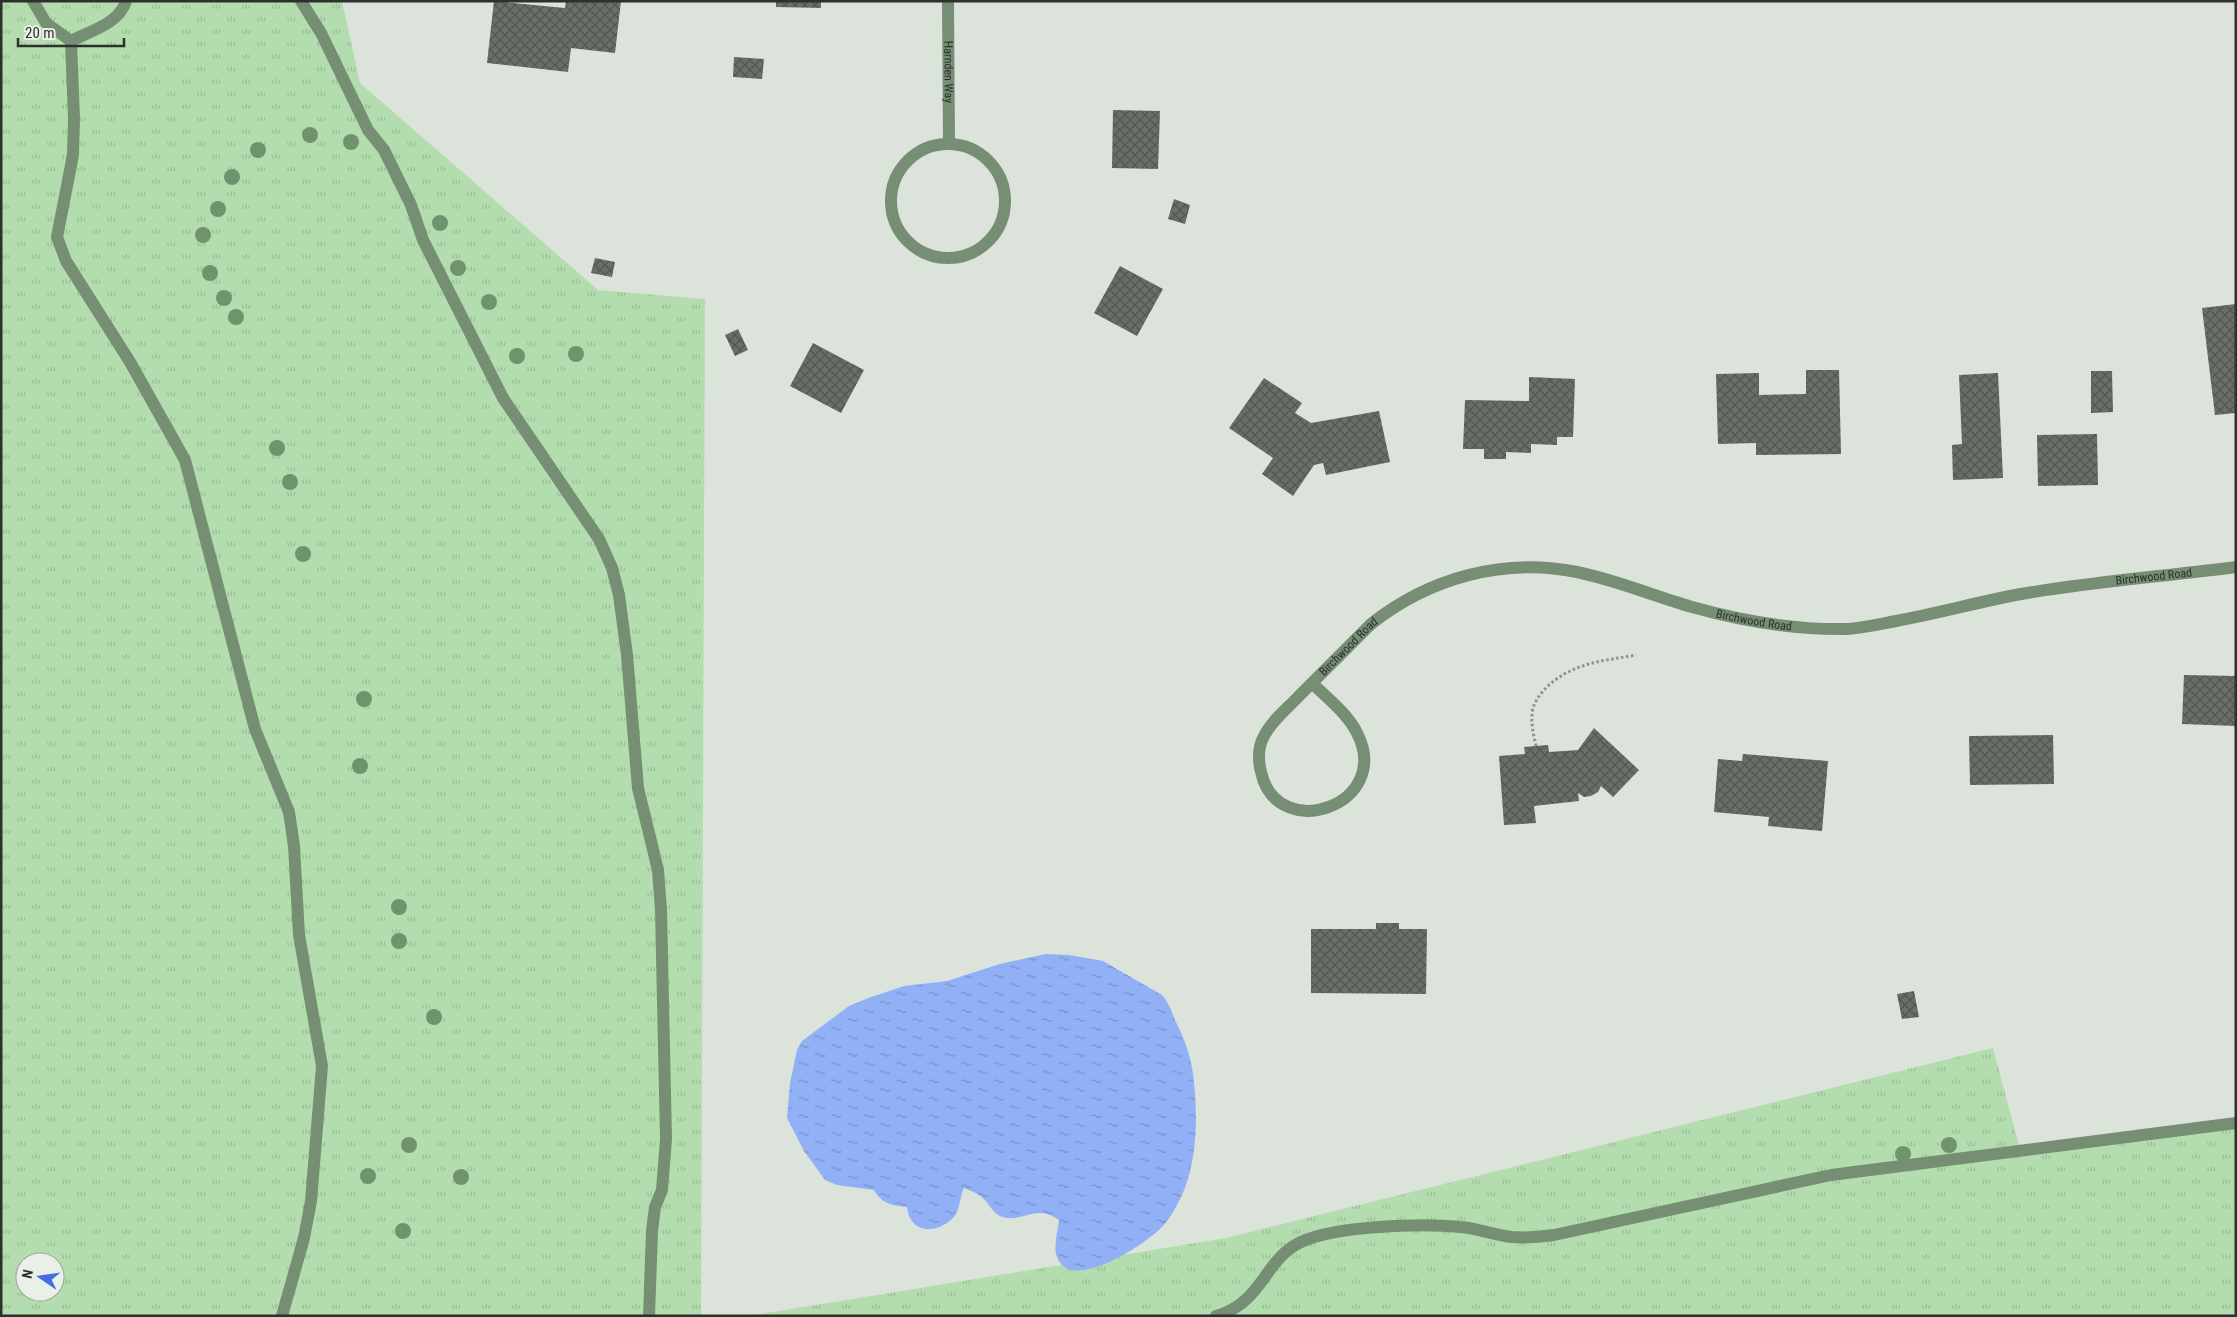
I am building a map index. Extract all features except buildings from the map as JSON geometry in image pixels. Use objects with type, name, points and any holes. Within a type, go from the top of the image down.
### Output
[{"type":"street","points":[[33,1],[46,23],[71,41]]},
{"type":"street","points":[[71,41],[115,19],[122,12],[126,1]]},
{"type":"street","points":[[301,1],[321,33],[368,130],[384,150],[411,205],[423,240],[502,398],[599,539],[612,568],[619,595],[627,655],[638,788],[658,870],[660,910],[666,1139],[662,1190],[655,1207],[652,1231],[649,1316]]},
{"type":"street","name":"Harnden Way","points":[[948,1],[949,143]]},
{"type":"street","points":[[71,41],[74,119],[73,154],[58,226],[57,237],[60,248],[66,262],[161,414],[184,460],[255,729],[289,812],[294,846],[300,935],[322,1066],[322,1089],[315,1139],[309,1210],[304,1238],[282,1316]]},
{"type":"street","points":[[949,143],[972,148],[991,163],[999,172],[1005,201],[1002,219],[990,240],[971,254],[946,258],[920,251],[900,232],[891,206],[891,192],[895,179],[911,157],[922,149],[936,144],[949,143]]},
{"type":"street","name":"Birchwood Road","points":[[1312,682],[1355,728],[1363,747],[1364,761],[1359,781],[1346,798],[1329,808],[1308,811],[1288,806],[1272,794],[1262,776],[1259,762],[1261,742],[1271,724],[1312,682],[1371,624],[1391,609],[1434,586],[1470,574],[1494,570],[1543,568],[1577,572],[1719,614],[1801,627],[1842,629],[1924,616],[2043,590],[2111,580],[2236,567]]},
{"type":"street","points":[[1216,1316],[1230,1312],[1250,1298],[1274,1265],[1292,1247],[1301,1242],[1335,1232],[1459,1226],[1512,1237],[1554,1236],[1832,1175],[2236,1123]]},
{"type":"path","points":[[1536,746],[1532,726],[1532,713],[1538,696],[1557,677],[1582,665],[1636,655]]},
{"type":"green space","points":[[1,1],[342,1],[360,83],[598,290],[705,299],[701,1316],[1,1316]]},
{"type":"green space","points":[[1993,1048],[2020,1149],[2236,1121],[2236,1316],[749,1316],[1226,1238]]},
{"type":"water","points":[[1046,954],[1069,955],[1103,961],[1162,995],[1169,1005],[1183,1037],[1193,1075],[1196,1130],[1189,1177],[1177,1205],[1162,1227],[1153,1235],[1124,1254],[1090,1269],[1075,1270],[1063,1266],[1056,1254],[1059,1220],[1043,1213],[1015,1218],[1000,1216],[982,1197],[964,1188],[956,1214],[952,1219],[946,1224],[933,1229],[920,1228],[910,1218],[907,1207],[887,1203],[874,1190],[837,1185],[825,1180],[804,1151],[787,1118],[790,1083],[797,1050],[802,1041],[849,1006],[904,986],[947,981],[1000,964]]}]
